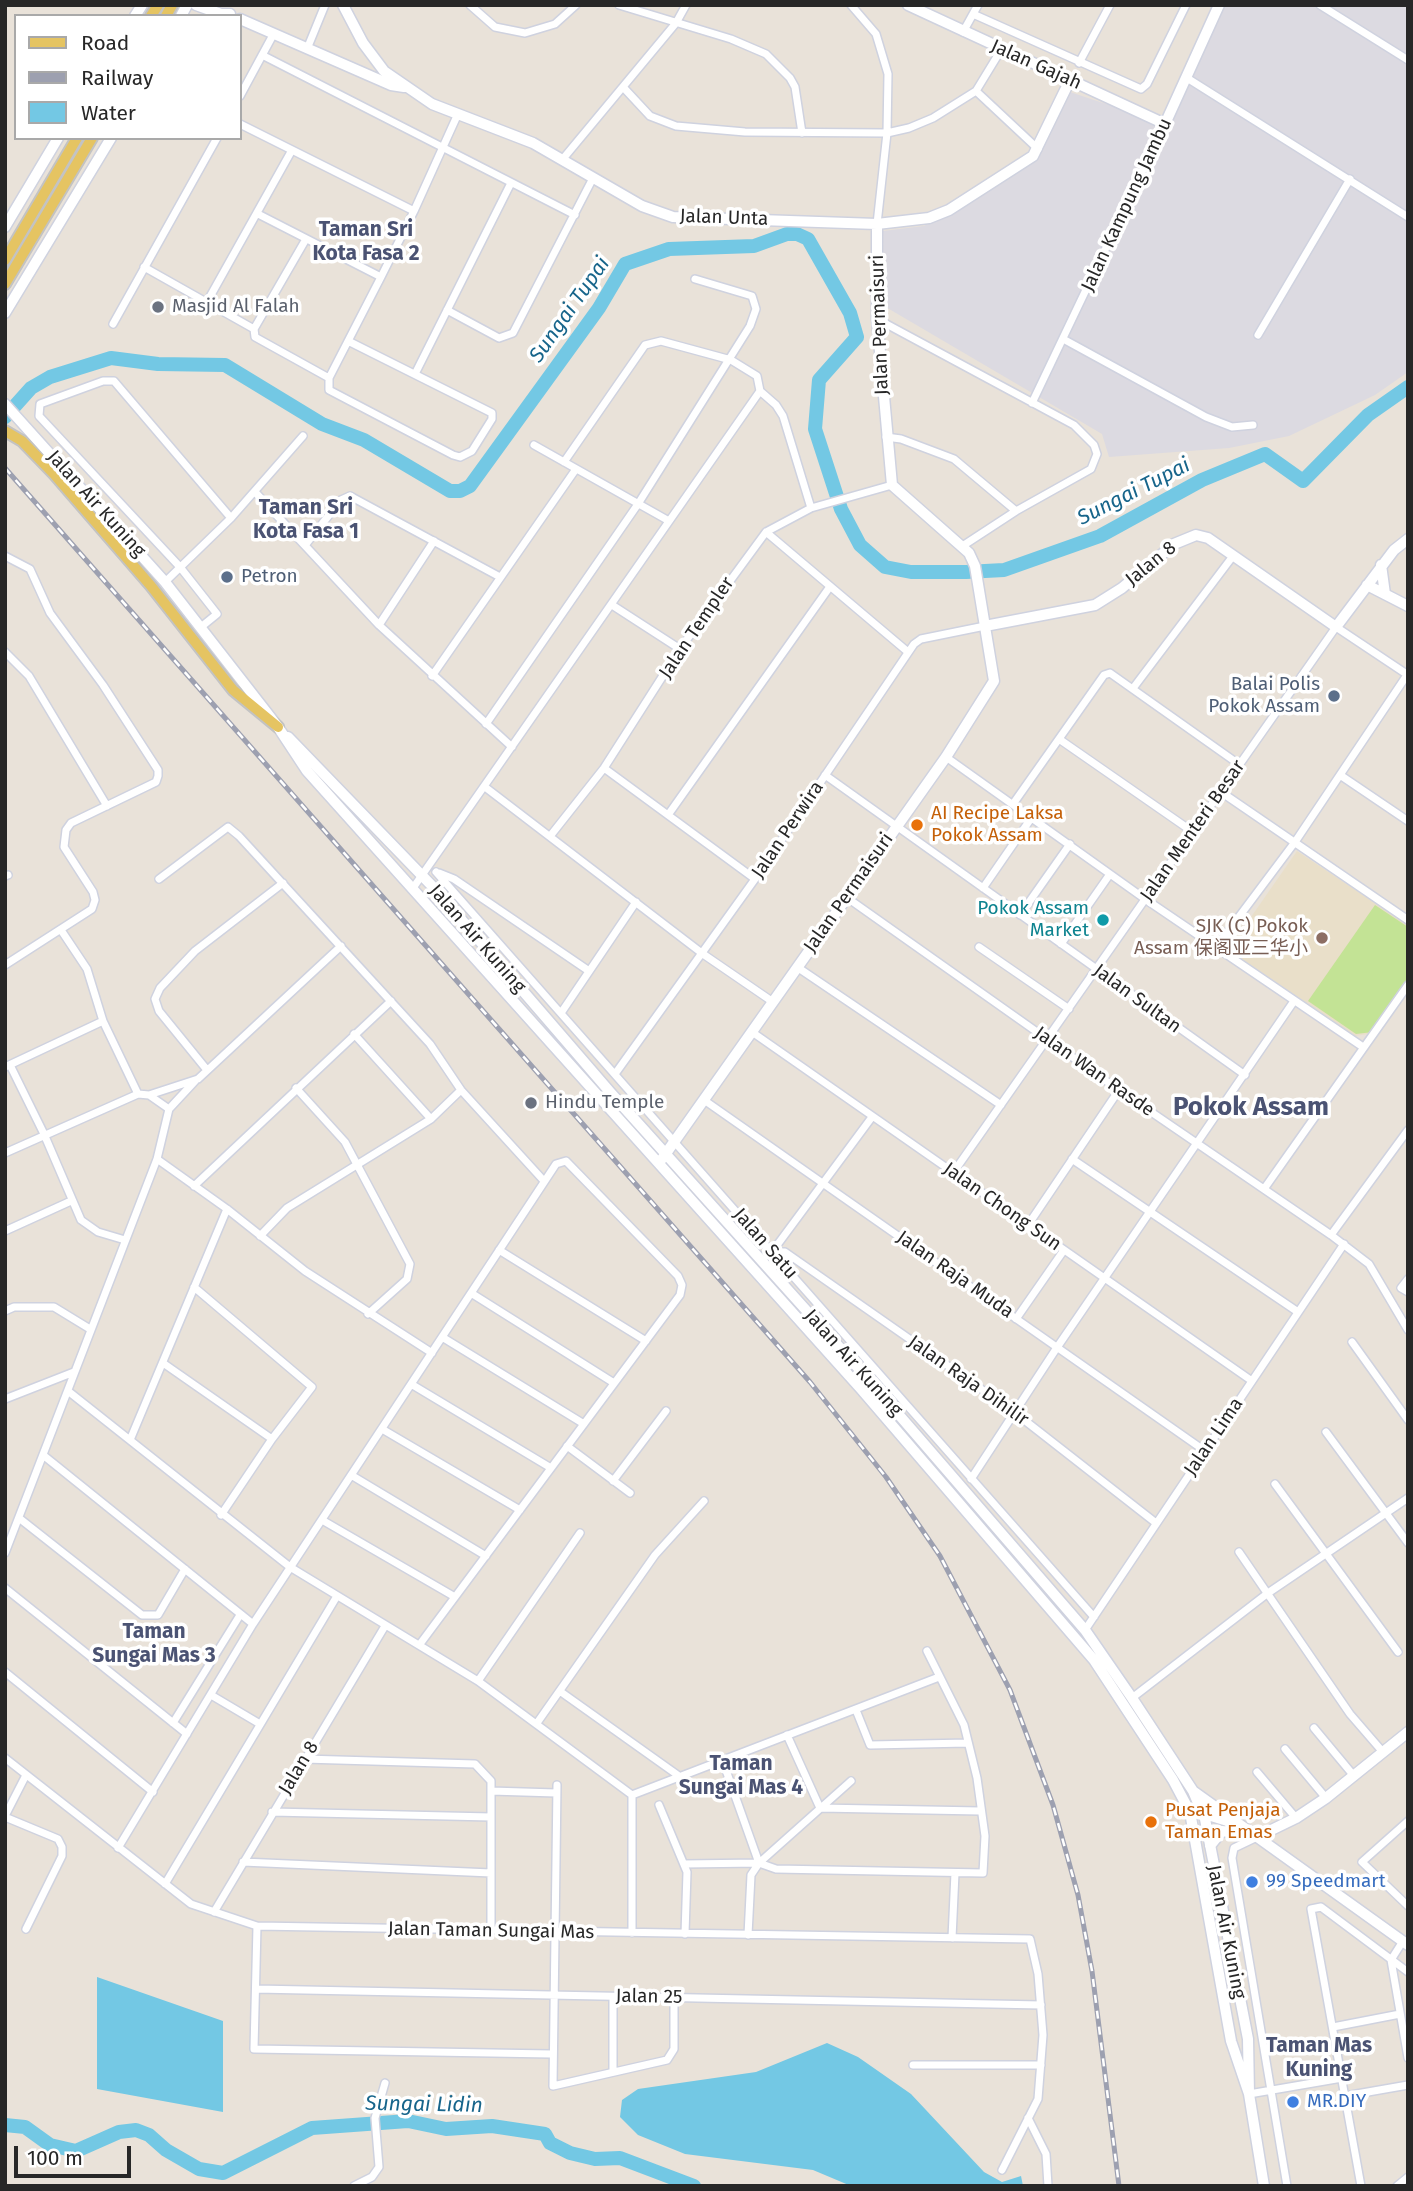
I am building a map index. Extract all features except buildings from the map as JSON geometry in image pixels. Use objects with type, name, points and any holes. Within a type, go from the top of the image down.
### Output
[{"type":"main road","points":[[196,5],[218,14]]},
{"type":"main road","name":"Jalan Unta","points":[[343,5],[384,71],[405,87],[457,116],[513,134],[642,206],[673,217],[877,224],[929,218],[949,210],[1006,175],[1038,149],[1070,80]]},
{"type":"main road","name":"Jalan Gajah","points":[[908,5],[1165,124]]},
{"type":"main road","name":"Jalan Kampung Jambu","points":[[1165,124],[1219,5]]},
{"type":"main road","points":[[242,20],[391,85],[405,87]]},
{"type":"main road","points":[[356,70],[384,71]]},
{"type":"main road","points":[[5,227],[57,140]]},
{"type":"main road","points":[[5,260],[76,140]]},
{"type":"main road","points":[[5,284],[91,140]]},
{"type":"main road","points":[[6,307],[110,140]]},
{"type":"main road","name":"Jalan Permaisuri","points":[[659,1164],[946,757],[993,681],[975,566],[964,545],[903,498],[892,485],[877,319],[877,224]]},
{"type":"main road","name":"Jalan Air Kuning","points":[[5,404],[165,582],[278,727],[307,771],[861,1389],[1082,1644],[1173,1780],[1191,1815],[1231,2041],[1249,2094]]},
{"type":"main road","points":[[5,431],[36,454],[151,586],[233,690],[278,727]]},
{"type":"main road","name":"Jalan 8","points":[[985,626],[1095,605],[1122,588],[1185,538],[1196,535],[1208,538],[1336,627]]},
{"type":"main road","points":[[1336,627],[1381,565],[1408,539]]},
{"type":"main road","points":[[1381,565],[1385,594]]},
{"type":"main road","points":[[1367,585],[1408,606]]},
{"type":"main road","name":"Jalan Air Kuning","points":[[278,727],[429,872],[666,1155],[868,1378],[1085,1630],[1132,1698],[1193,1791],[1204,1815],[1248,2039],[1249,2094],[1264,2186]]},
{"type":"main road","points":[[1210,1846],[1222,1831],[1252,1833],[1296,1818],[1326,1798],[1408,1732]]},
{"type":"main road","points":[[1193,1791],[1405,1943]]},
{"type":"main road","points":[[1191,1815],[1204,1815],[1252,1833]]},
{"type":"street","points":[[307,49],[326,5]]},
{"type":"street","points":[[470,5],[495,27],[525,33],[555,24],[576,5]]},
{"type":"street","points":[[619,5],[753,47],[780,66],[795,87],[802,133]]},
{"type":"street","points":[[562,160],[676,23],[686,5]]},
{"type":"street","points":[[851,5],[876,34],[888,74],[887,133],[877,224]]},
{"type":"street","points":[[963,32],[978,5]]},
{"type":"street","points":[[1079,63],[1110,5]]},
{"type":"street","name":"Jalan Gajah","points":[[972,14],[1140,89],[1147,84],[1186,5]]},
{"type":"street","points":[[1320,5],[1408,60]]},
{"type":"street","points":[[242,92],[273,35]]},
{"type":"street","points":[[623,87],[650,116],[676,126],[802,133],[887,133],[933,118],[976,91],[1001,50]]},
{"type":"street","points":[[262,55],[575,215]]},
{"type":"street","points":[[1187,78],[1408,217]]},
{"type":"street","points":[[976,91],[1038,149]]},
{"type":"street","points":[[348,341],[492,413],[492,419],[472,451],[460,457],[453,455],[329,390],[329,378],[414,211],[457,116]]},
{"type":"street","name":"Jalan Kampung Jambu","points":[[1032,402],[1065,340],[1165,124]]},
{"type":"street","points":[[242,125],[414,211]]},
{"type":"street","points":[[113,324],[216,140]]},
{"type":"street","points":[[207,302],[292,150]]},
{"type":"street","points":[[447,310],[499,338],[513,333],[593,178]]},
{"type":"street","points":[[1258,335],[1350,180]]},
{"type":"street","points":[[415,374],[511,183]]},
{"type":"street","points":[[258,214],[381,277]]},
{"type":"street","points":[[306,239],[254,328],[255,337],[329,378]]},
{"type":"street","points":[[144,267],[254,328]]},
{"type":"street","points":[[486,724],[638,504],[750,326],[756,309],[755,300],[745,293],[695,279]]},
{"type":"street","points":[[877,319],[1032,402],[1085,434],[1094,445],[1096,461],[1081,477],[1016,511],[964,545]]},
{"type":"street","points":[[1065,340],[1206,417],[1233,427],[1254,425]]},
{"type":"street","points":[[413,888],[429,872],[512,747],[760,391],[759,382],[751,370],[731,360],[661,341],[645,345],[564,462]]},
{"type":"street","points":[[201,627],[217,614],[180,567],[38,416],[38,409],[44,400],[103,381],[114,381],[231,518]]},
{"type":"street","points":[[760,391],[776,405],[783,416],[811,508]]},
{"type":"street","points":[[165,582],[231,518],[303,436]]},
{"type":"street","points":[[886,437],[901,439],[954,459],[1016,511]]},
{"type":"street","points":[[534,445],[669,521]]},
{"type":"street","points":[[432,676],[576,469]]},
{"type":"street","name":"Jalan Templer","points":[[551,835],[604,768],[680,649],[766,532],[811,508],[892,485]]},
{"type":"street","points":[[255,492],[379,625],[512,747]]},
{"type":"street","points":[[306,544],[341,500],[350,496],[500,577]]},
{"type":"street","points":[[766,532],[829,588],[908,652]]},
{"type":"street","points":[[379,625],[434,541]]},
{"type":"street","points":[[5,556],[30,569],[50,613],[103,685],[158,770],[156,782],[71,823],[66,830],[64,847],[93,891],[92,909],[5,965]]},
{"type":"street","points":[[1134,687],[1233,556]]},
{"type":"street","points":[[668,815],[829,588]]},
{"type":"street","points":[[612,605],[680,649]]},
{"type":"street","name":"Jalan Perwira","points":[[615,1074],[703,954],[908,652],[921,639],[985,626]]},
{"type":"street","points":[[1217,946],[1295,842],[1407,675],[1336,627]]},
{"type":"street","name":"Jalan Menteri Besar","points":[[953,1173],[1336,627]]},
{"type":"street","points":[[5,652],[29,676],[107,806]]},
{"type":"street","points":[[1013,804],[1104,675],[1110,673],[1134,687],[1240,765]]},
{"type":"street","points":[[1059,739],[1193,832]]},
{"type":"street","points":[[946,757],[1145,899],[1363,1047]]},
{"type":"street","points":[[604,768],[755,879]]},
{"type":"street","name":"Jalan Sultan","points":[[825,775],[1245,1075]]},
{"type":"street","points":[[1340,775],[1408,821]]},
{"type":"street","points":[[485,787],[703,954],[773,1002]]},
{"type":"street","points":[[1221,792],[1408,920]]},
{"type":"street","points":[[983,888],[1032,817]]},
{"type":"street","points":[[159,878],[228,827],[283,883],[430,1044],[461,1090],[544,1181]]},
{"type":"street","points":[[1020,915],[1070,844]]},
{"type":"street","points":[[429,872],[454,879],[589,971]]},
{"type":"street","name":"Jalan Satu","points":[[429,872],[561,1013],[1094,1617]]},
{"type":"street","points":[[1061,944],[1110,874]]},
{"type":"street","points":[[207,1070],[159,1011],[155,999],[160,988],[195,951],[283,883]]},
{"type":"street","name":"Jalan Wan Rasde","points":[[846,897],[1119,1090],[1344,1244],[1369,1264],[1408,1330]]},
{"type":"street","points":[[561,1013],[636,902]]},
{"type":"street","points":[[61,930],[87,969],[103,1021],[138,1094]]},
{"type":"street","points":[[6,1549],[157,1159],[170,1109],[207,1070],[341,946]]},
{"type":"street","points":[[979,947],[1069,1009]]},
{"type":"street","points":[[797,967],[1001,1105]]},
{"type":"street","points":[[1264,1189],[1408,985]]},
{"type":"street","points":[[194,1186],[391,1001]]},
{"type":"street","points":[[971,1479],[1056,1349],[1294,1001]]},
{"type":"street","points":[[103,1021],[8,1066],[44,1134],[71,1201],[88,1227],[125,1240]]},
{"type":"street","name":"Jalan Chong Sun","points":[[752,1032],[1252,1381]]},
{"type":"street","points":[[355,1034],[431,1119]]},
{"type":"street","points":[[149,1096],[198,1079]]},
{"type":"street","points":[[296,1088],[339,1134],[358,1164],[410,1264],[407,1279],[368,1314]]},
{"type":"street","points":[[261,1236],[287,1208],[431,1119],[461,1090]]},
{"type":"street","points":[[1028,1226],[1119,1090]]},
{"type":"street","points":[[5,1153],[138,1094],[149,1096],[170,1109]]},
{"type":"street","name":"Jalan Raja Muda","points":[[704,1100],[1205,1451]]},
{"type":"street","points":[[772,1252],[872,1116]]},
{"type":"street","points":[[1331,1235],[1408,1130]]},
{"type":"street","points":[[157,1159],[368,1314],[432,1353]]},
{"type":"street","points":[[1072,1159],[1298,1312]]},
{"type":"street","points":[[118,1848],[253,1624],[544,1181],[560,1161],[572,1165],[678,1276],[682,1285],[680,1295],[420,1644]]},
{"type":"street","points":[[5,1231],[71,1201]]},
{"type":"street","points":[[130,1440],[227,1209]]},
{"type":"street","name":"Jalan Lima","points":[[1085,1630],[1344,1244]]},
{"type":"street","points":[[499,1250],[646,1340]]},
{"type":"street","points":[[1016,1319],[1064,1250]]},
{"type":"street","name":"Jalan Raja Dihilir","points":[[772,1252],[785,1252],[1014,1412],[1156,1523]]},
{"type":"street","points":[[1408,1279],[1401,1288],[1408,1292]]},
{"type":"street","points":[[194,1287],[312,1387],[272,1439],[221,1515]]},
{"type":"street","points":[[471,1293],[614,1383]]},
{"type":"street","points":[[5,1311],[14,1307],[54,1307],[90,1329]]},
{"type":"street","points":[[442,1337],[584,1424]]},
{"type":"street","points":[[1352,1342],[1408,1420]]},
{"type":"street","points":[[163,1363],[272,1439]]},
{"type":"street","points":[[5,1399],[74,1372]]},
{"type":"street","points":[[411,1384],[551,1468]]},
{"type":"street","points":[[68,1391],[221,1515],[290,1567],[478,1681],[632,1795]]},
{"type":"street","points":[[613,1481],[666,1411]]},
{"type":"street","points":[[382,1429],[520,1510]]},
{"type":"street","points":[[1326,1432],[1408,1543]]},
{"type":"street","points":[[567,1446],[630,1493]]},
{"type":"street","points":[[43,1455],[253,1624]]},
{"type":"street","points":[[351,1475],[486,1556]]},
{"type":"street","points":[[1275,1484],[1398,1652]]},
{"type":"street","points":[[1132,1698],[1268,1593],[1328,1555],[1408,1498]]},
{"type":"street","points":[[537,1723],[655,1555],[704,1501]]},
{"type":"street","points":[[19,1518],[142,1615],[151,1618],[158,1615],[185,1569]]},
{"type":"street","points":[[322,1520],[455,1597]]},
{"type":"street","points":[[478,1681],[580,1533]]},
{"type":"street","points":[[1239,1552],[1339,1697],[1382,1751]]},
{"type":"street","points":[[5,1588],[187,1734]]},
{"type":"street","points":[[165,1884],[337,1596]]},
{"type":"street","points":[[173,1723],[240,1615]]},
{"type":"street","name":"Jalan 8","points":[[214,1912],[385,1626]]},
{"type":"street","points":[[684,1864],[759,1863],[776,1869],[983,1873],[986,1856],[964,1725],[927,1651]]},
{"type":"street","points":[[5,1672],[153,1792]]},
{"type":"street","points":[[632,1795],[939,1677]]},
{"type":"street","points":[[561,1692],[679,1776]]},
{"type":"street","points":[[211,1695],[260,1724]]},
{"type":"street","points":[[856,1710],[870,1745],[968,1743]]},
{"type":"street","points":[[1314,1728],[1354,1776]]},
{"type":"street","points":[[787,1735],[820,1808]]},
{"type":"street","points":[[1285,1749],[1326,1798]]},
{"type":"street","name":"Jalan Taman Sungai Mas","points":[[5,1758],[191,1904],[257,1926],[1030,1939],[1041,2005]]},
{"type":"street","points":[[304,1759],[475,1764],[491,1781],[491,1930]]},
{"type":"street","points":[[722,1759],[759,1863]]},
{"type":"street","points":[[1257,1772],[1296,1818]]},
{"type":"street","points":[[26,1776],[15,1792],[5,1816],[58,1839],[62,1847],[62,1856],[26,1929]]},
{"type":"street","points":[[748,1935],[751,1875],[759,1863],[851,1781]]},
{"type":"street","points":[[5,1788],[15,1792]]},
{"type":"street","points":[[491,1791],[556,1789],[551,2054],[553,2086],[657,2064],[671,2057],[674,1998]]},
{"type":"street","points":[[632,1795],[632,1933]]},
{"type":"street","points":[[659,1805],[687,1872],[685,1934]]},
{"type":"street","points":[[820,1808],[980,1811]]},
{"type":"street","points":[[272,1812],[491,1817]]},
{"type":"street","points":[[1408,1821],[1362,1862],[1408,1906]]},
{"type":"street","points":[[1252,1833],[1234,1848],[1233,1858],[1287,2186]]},
{"type":"street","points":[[243,1861],[491,1874]]},
{"type":"street","points":[[952,1938],[954,1873]]},
{"type":"street","points":[[1361,2186],[1311,1909],[1321,1907],[1408,1972]]},
{"type":"street","points":[[257,1926],[254,2049],[551,2054]]},
{"type":"street","points":[[1405,1943],[1391,1960],[1408,2058]]},
{"type":"street","name":"Jalan 25","points":[[256,1989],[1041,2005]]},
{"type":"street","points":[[613,1997],[613,2072]]},
{"type":"street","points":[[1002,2170],[1038,2099],[1041,2005]]},
{"type":"street","points":[[1333,2027],[1400,2014]]},
{"type":"street","points":[[913,2065],[1041,2065]]},
{"type":"street","points":[[1249,2094],[1342,2078]]},
{"type":"street","points":[[354,2186],[378,2172],[375,2118],[385,2083]]},
{"type":"street","points":[[1345,2096],[1408,2085]]},
{"type":"street","points":[[1028,2118],[1046,2154],[1048,2186]]},
{"type":"street","points":[[1397,2186],[1408,2177]]},
{"type":"shaded area","points":[[1216,5],[1408,5],[1408,372],[1375,395],[1289,436],[1229,448],[1109,457],[1102,434],[884,306],[883,231],[924,226],[1028,166],[1067,91],[1163,123]]},
{"type":"shaded area","name":"SJK (C) Pokok Assam 保阁亚三华小","points":[[1297,851],[1408,925],[1408,981],[1374,1033],[1355,1036],[1228,950]]},
{"type":"green space","points":[[1375,905],[1408,927],[1408,979],[1373,1032],[1356,1034],[1308,1001]]},
{"type":"water","points":[[97,1977],[223,2021],[223,2112],[97,2089]]},
{"type":"water","points":[[827,2043],[858,2057],[911,2094],[984,2172],[1002,2182],[1021,2176],[1023,2186],[851,2186],[813,2170],[685,2154],[638,2135],[620,2117],[622,2100],[638,2089],[756,2072]]},
{"type":"waterway","name":"Sungai Tupai","points":[[5,417],[31,388],[50,377],[111,358],[158,364],[225,365],[322,424],[364,440],[450,491],[460,491],[470,486],[599,308],[625,264],[669,249],[754,246],[787,234],[797,234],[808,239],[850,313],[857,337],[819,380],[815,429],[841,509],[860,545],[885,567],[911,572],[966,572],[1004,570],[1100,536],[1202,480],[1265,454],[1303,481],[1368,415],[1408,387]]},
{"type":"waterway","name":"Sungai Lidin","points":[[5,2125],[25,2127],[50,2145],[76,2151],[119,2132],[136,2130],[149,2135],[166,2150],[199,2169],[223,2173],[312,2128],[408,2121],[446,2129],[492,2126],[545,2134],[550,2143],[570,2153],[595,2159],[620,2158],[694,2186]]},
{"type":"railway","points":[[5,468],[810,1382],[886,1477],[940,1556],[1010,1690],[1053,1805],[1078,1895],[1092,1971],[1119,2186]]},
{"type":"place","name":"Masjid Al Falah","points":[[158,307]]},
{"type":"place","name":"Petron","points":[[227,577]]},
{"type":"place","name":"Balai Polis Pokok Assam","points":[[1334,696]]},
{"type":"place","name":"AI Recipe Laksa Pokok Assam","points":[[917,825]]},
{"type":"place","name":"Pokok Assam Market","points":[[1103,920]]},
{"type":"place","name":"SJK (C) Pokok Assam 保阁亚三华小","points":[[1322,938]]},
{"type":"place","name":"Hindu Temple","points":[[531,1103]]},
{"type":"place","name":"Pusat Penjaja Taman Emas","points":[[1151,1822]]},
{"type":"place","name":"99 Speedmart","points":[[1252,1882]]},
{"type":"place","name":"MR.DIY","points":[[1293,2102]]},
{"type":"district","name":"Taman Sri Kota Fasa 2","points":[[366,242]]},
{"type":"district","name":"Taman Sri Kota Fasa 1","points":[[306,520]]},
{"type":"district","name":"Pokok Assam","points":[[1251,1108]]},
{"type":"district","name":"Taman Sungai Mas 3","points":[[154,1644]]},
{"type":"district","name":"Taman Sungai Mas 4","points":[[741,1776]]},
{"type":"district","name":"Taman Mas Kuning","points":[[1319,2058]]}]
